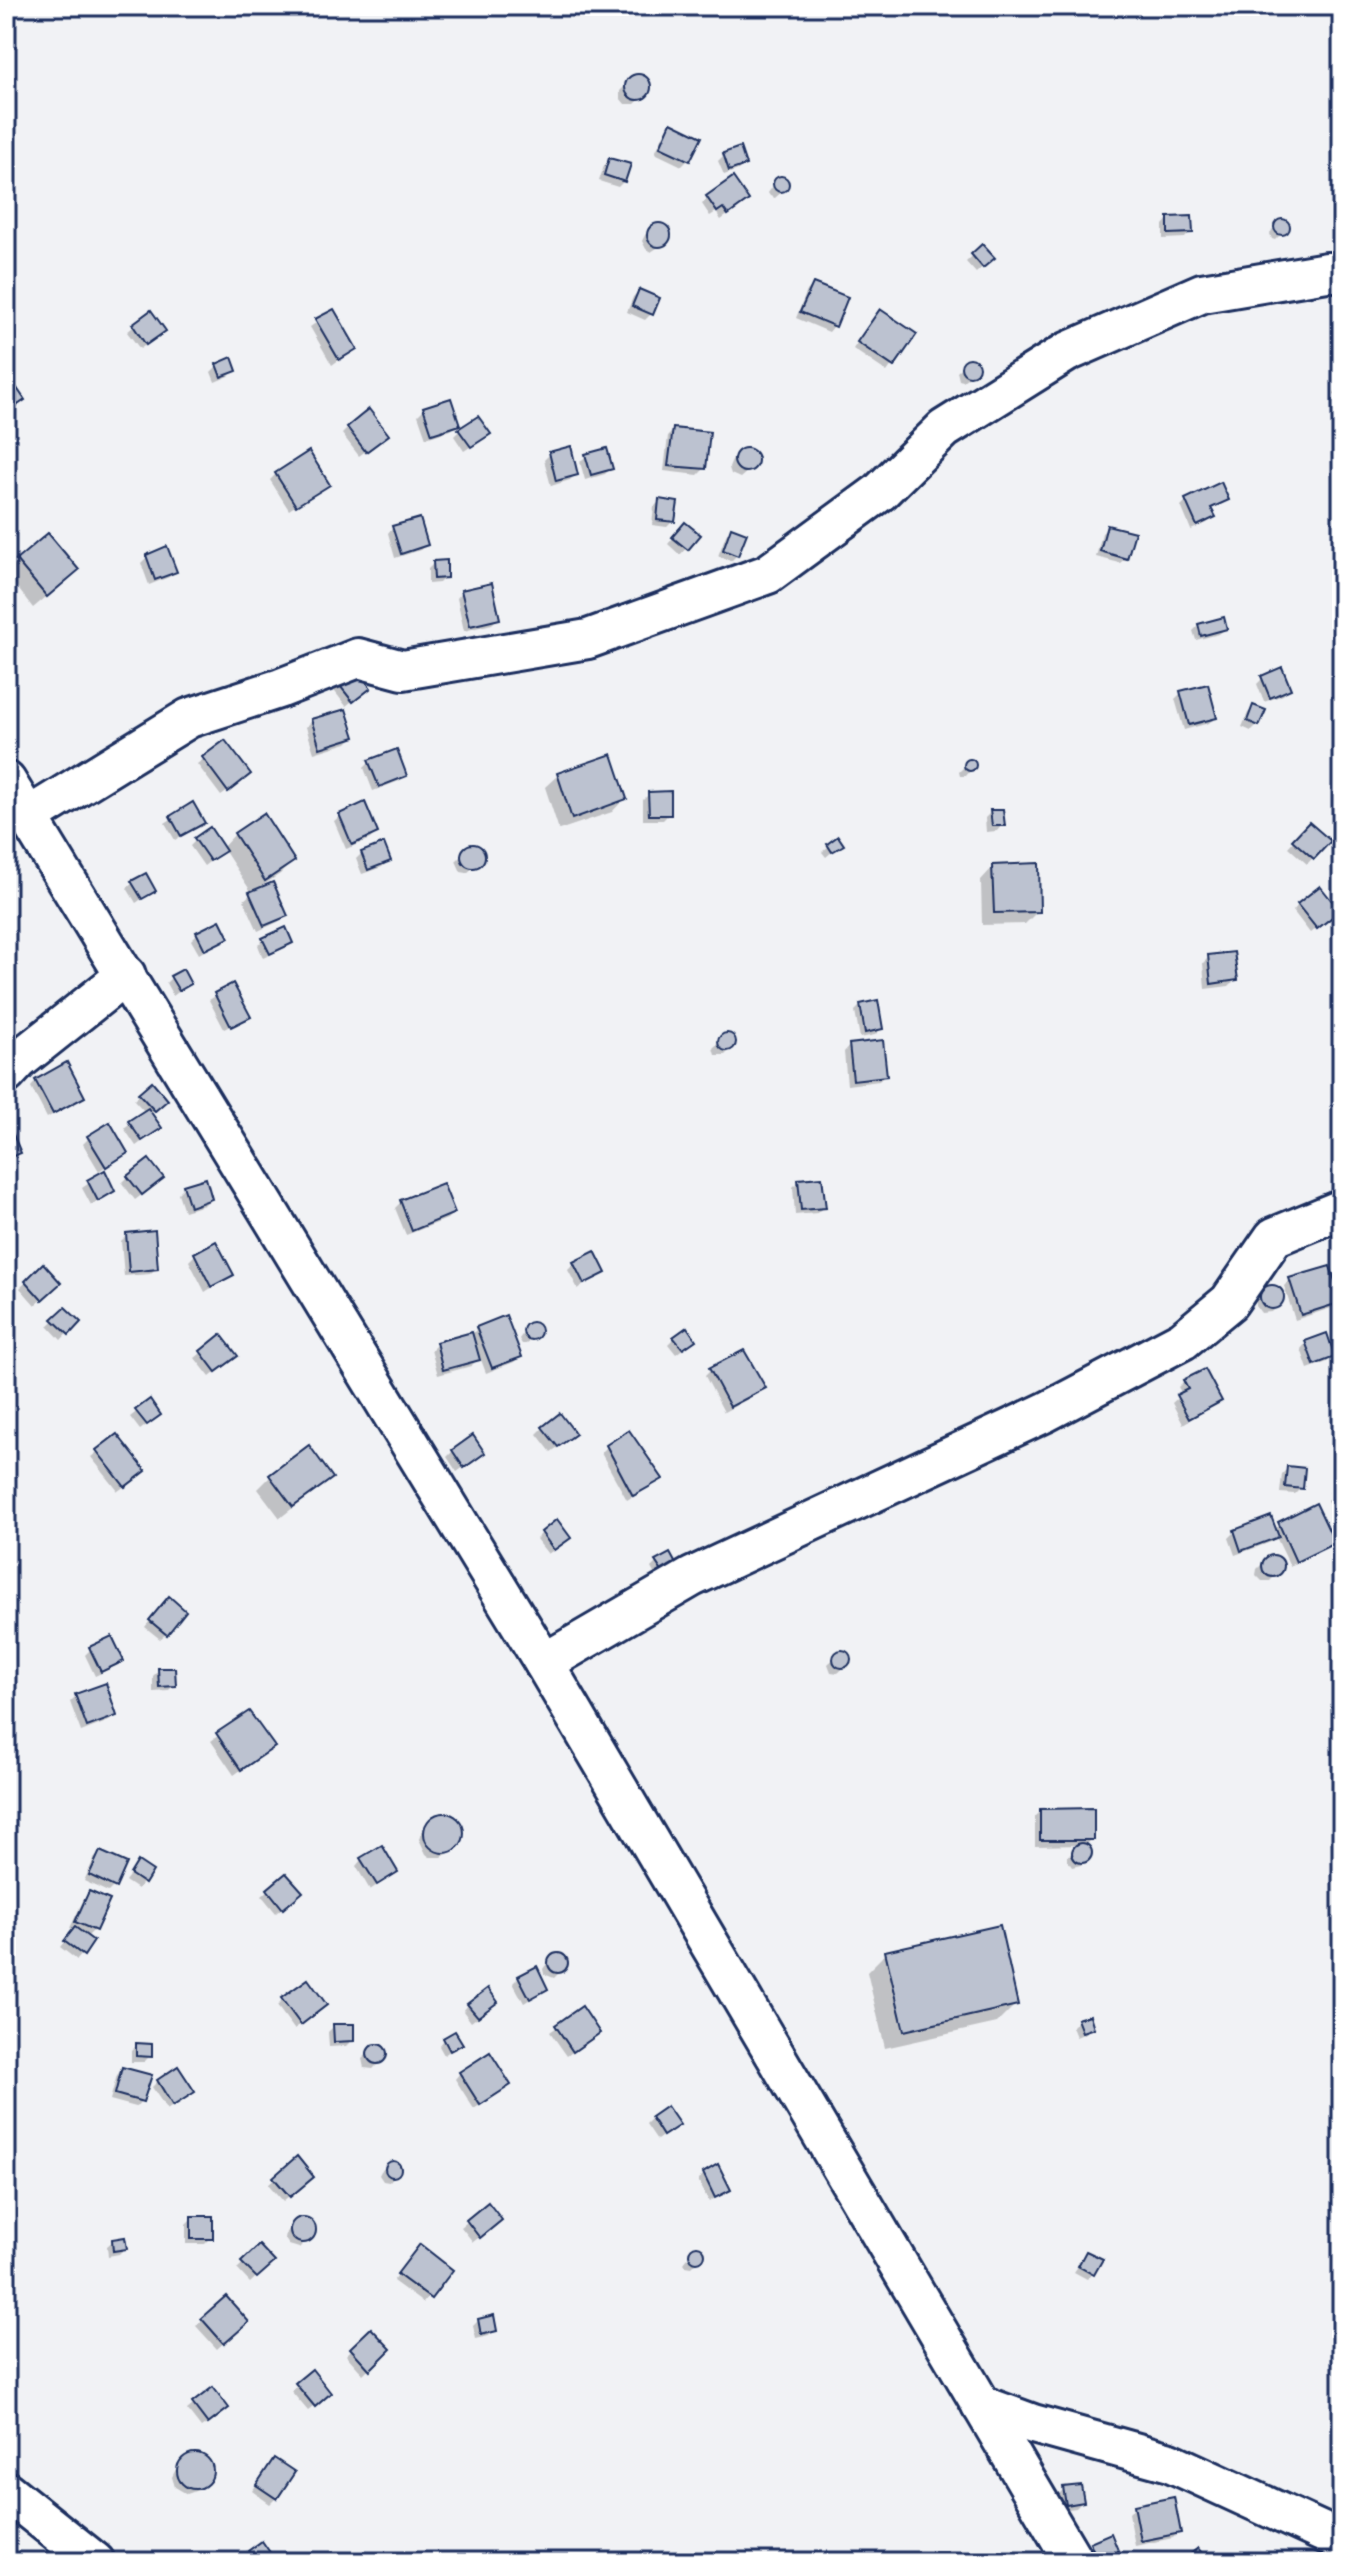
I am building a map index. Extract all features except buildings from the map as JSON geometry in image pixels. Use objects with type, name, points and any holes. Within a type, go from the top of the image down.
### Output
[{"type":"street","points":[[28,817],[189,718],[281,688],[358,658],[403,670],[588,639],[768,574],[880,492],[944,429],[1067,352],[1202,293],[1342,272]]},
{"type":"street","points":[[6,781],[544,1663],[1074,2562]]},
{"type":"street","points":[[6,1074],[19,1060],[126,975]]},
{"type":"street","points":[[544,1663],[692,1577],[1046,1412],[1183,1340],[1229,1302],[1274,1237],[1342,1209]]},
{"type":"street","points":[[981,2405],[1033,2424],[1170,2462],[1342,2541]]},
{"type":"street","points":[[6,2491],[95,2562]]}]
